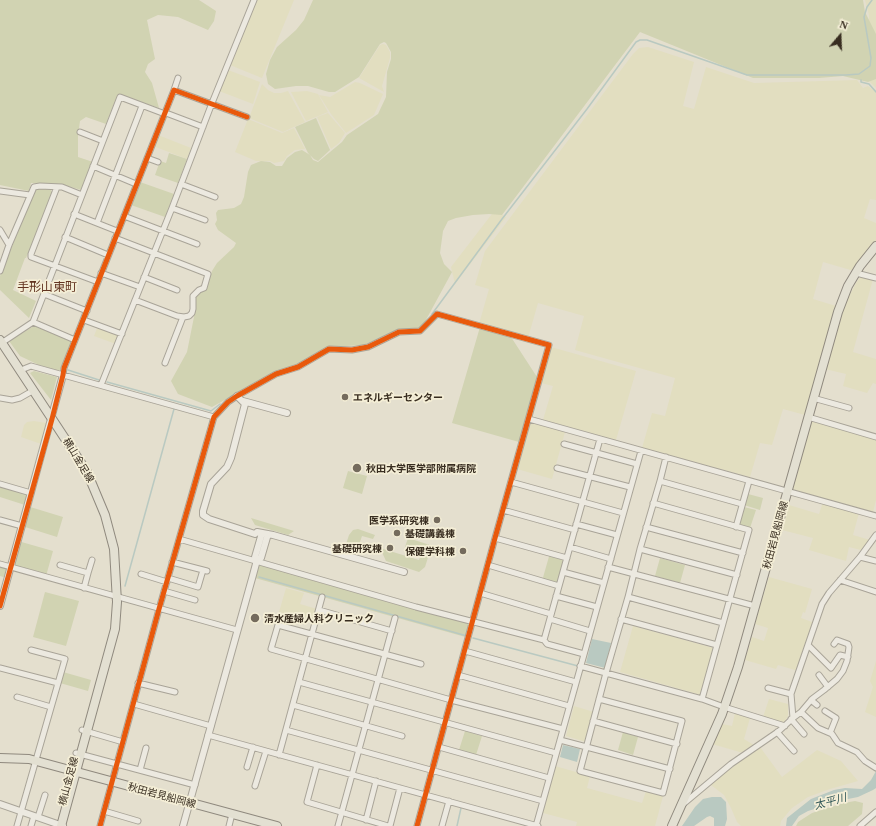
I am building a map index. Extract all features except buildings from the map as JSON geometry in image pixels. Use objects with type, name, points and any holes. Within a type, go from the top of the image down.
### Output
[{"type":"main road","name":"秋田岩見船岡線","points":[[672,826],[724,707],[738,667],[838,312],[848,286],[876,246]]},
{"type":"main road","name":"横山金足線","points":[[1,342],[81,461],[101,502],[114,549],[117,608],[113,638],[84,730],[59,825]]},
{"type":"main road","name":"秋田岩見船岡線","points":[[0,758],[19,758],[36,761],[277,826]]},
{"type":"street","points":[[101,385],[254,0]]},
{"type":"street","points":[[0,606],[52,419],[64,368],[178,78]]},
{"type":"street","points":[[174,90],[247,117]]},
{"type":"street","points":[[1,342],[32,322],[120,97],[203,127]]},
{"type":"street","points":[[97,223],[142,106]]},
{"type":"street","points":[[80,132],[103,141]]},
{"type":"street","points":[[147,158],[158,162]]},
{"type":"street","points":[[93,166],[136,184]]},
{"type":"street","points":[[181,184],[215,197]]},
{"type":"street","points":[[0,271],[34,187],[62,187],[82,195]]},
{"type":"street","points":[[57,187],[31,257],[98,282]]},
{"type":"street","points":[[0,191],[30,195]]},
{"type":"street","points":[[172,208],[205,220]]},
{"type":"street","points":[[74,214],[118,231]]},
{"type":"street","points":[[124,216],[197,244]]},
{"type":"street","points":[[0,230],[10,245]]},
{"type":"street","points":[[66,238],[108,255]]},
{"type":"street","points":[[115,238],[208,274],[204,288],[199,290],[193,296],[192,313],[189,316],[183,317],[135,300]]},
{"type":"street","points":[[101,273],[140,287]]},
{"type":"street","points":[[856,273],[876,278]]},
{"type":"street","points":[[144,277],[177,290]]},
{"type":"street","points":[[44,294],[87,311]]},
{"type":"street","points":[[100,826],[134,704],[138,683],[214,417],[228,402],[276,374],[298,367],[329,350],[352,350],[368,347],[399,332],[420,331],[437,314],[549,345],[417,826]]},
{"type":"street","points":[[165,363],[183,317]]},
{"type":"street","points":[[84,320],[122,334]]},
{"type":"street","points":[[32,322],[75,340]]},
{"type":"street","points":[[21,370],[31,366],[214,417]]},
{"type":"street","points":[[0,398],[12,400],[20,398],[34,390]]},
{"type":"street","points":[[237,396],[243,401],[287,413]]},
{"type":"street","points":[[813,398],[849,408]]},
{"type":"street","points":[[243,401],[245,404],[231,458],[225,469],[211,484],[203,515],[209,519],[255,534],[258,532],[404,572]]},
{"type":"street","points":[[808,417],[876,437]]},
{"type":"street","points":[[529,419],[876,516]]},
{"type":"street","points":[[544,640],[600,439]]},
{"type":"street","points":[[564,444],[637,464]]},
{"type":"street","points":[[208,735],[537,826],[549,778],[641,450]]},
{"type":"street","points":[[599,699],[682,722],[663,793],[580,771],[586,747],[606,673],[628,597],[633,574],[666,457]]},
{"type":"street","points":[[557,468],[630,488]]},
{"type":"street","points":[[660,481],[742,504]]},
{"type":"street","points":[[736,527],[749,481]]},
{"type":"street","points":[[511,482],[623,512]]},
{"type":"street","points":[[0,484],[31,493]]},
{"type":"street","points":[[653,503],[749,530],[702,699]]},
{"type":"street","points":[[503,510],[574,530]]},
{"type":"street","points":[[0,520],[22,526]]},
{"type":"street","points":[[576,524],[617,535]]},
{"type":"street","points":[[646,527],[743,553]]},
{"type":"street","points":[[183,826],[256,561],[261,558],[265,534]]},
{"type":"street","points":[[804,734],[792,718],[791,694],[818,614],[829,593],[860,557],[876,535]]},
{"type":"street","points":[[495,538],[567,558]]},
{"type":"street","points":[[179,540],[473,622],[544,640],[547,644],[584,654]]},
{"type":"street","points":[[570,548],[610,559]]},
{"type":"street","points":[[640,549],[737,575]]},
{"type":"street","points":[[860,557],[876,561]]},
{"type":"street","points":[[84,587],[92,560]]},
{"type":"street","points":[[141,574],[198,587],[205,571],[172,562]]},
{"type":"street","points":[[0,564],[237,630]]},
{"type":"street","points":[[60,565],[88,573]]},
{"type":"street","points":[[488,565],[559,586]]},
{"type":"street","points":[[608,567],[755,606]]},
{"type":"street","points":[[563,572],[604,583]]},
{"type":"street","points":[[840,580],[876,592]]},
{"type":"street","points":[[164,591],[194,600]]},
{"type":"street","points":[[480,593],[590,631]]},
{"type":"street","points":[[556,596],[597,606]]},
{"type":"street","points":[[279,754],[322,597]]},
{"type":"street","points":[[628,597],[723,623]]},
{"type":"street","points":[[319,610],[392,630]]},
{"type":"street","points":[[338,826],[395,618]]},
{"type":"street","points":[[621,619],[717,645]]},
{"type":"street","points":[[421,664],[278,625],[271,649],[452,700],[563,729]]},
{"type":"street","points":[[682,805],[731,764],[785,726],[792,718],[802,712],[817,694],[828,687],[843,671],[848,657],[848,644],[837,640],[834,644]]},
{"type":"street","points":[[808,646],[831,668],[840,655],[848,657]]},
{"type":"street","points":[[17,826],[65,659],[31,650]]},
{"type":"street","points":[[465,651],[576,682]]},
{"type":"street","points":[[580,666],[702,699],[785,726]]},
{"type":"street","points":[[0,668],[58,683]]},
{"type":"street","points":[[458,675],[569,706]]},
{"type":"street","points":[[819,675],[828,687]]},
{"type":"street","points":[[299,682],[556,753]]},
{"type":"street","points":[[138,683],[175,692]]},
{"type":"street","points":[[768,688],[791,694]]},
{"type":"street","points":[[17,698],[51,707]]},
{"type":"street","points":[[811,700],[817,705]]},
{"type":"street","points":[[134,704],[211,726]]},
{"type":"street","points":[[293,705],[402,736]]},
{"type":"street","points":[[825,711],[836,718],[830,733]]},
{"type":"street","points":[[802,712],[818,728],[830,733],[838,743],[857,752],[874,766]]},
{"type":"street","points":[[593,721],[676,744]]},
{"type":"street","points":[[84,730],[123,742]]},
{"type":"street","points":[[286,730],[543,801]]},
{"type":"street","points":[[777,732],[794,752]]},
{"type":"street","points":[[560,740],[670,769]]},
{"type":"street","points":[[247,767],[253,747]]},
{"type":"street","points":[[439,747],[549,778]]},
{"type":"street","points":[[140,770],[146,748]]},
{"type":"street","points":[[255,786],[266,751]]},
{"type":"street","points":[[78,754],[195,785]]},
{"type":"street","points":[[317,765],[307,802],[366,820],[389,826],[400,788]]},
{"type":"street","points":[[366,820],[376,781]]},
{"type":"street","points":[[31,826],[45,795]]},
{"type":"street","points":[[442,826],[449,802]]},
{"type":"street","points":[[0,804],[36,817],[45,823],[59,825]]},
{"type":"street","points":[[104,812],[138,821]]},
{"type":"street","points":[[860,826],[876,812]]},
{"type":"street","points":[[229,826],[232,814]]},
{"type":"shaded area","points":[[256,0],[294,0],[262,78],[230,65]]},
{"type":"shaded area","points":[[865,0],[876,0],[876,88],[866,78],[869,15]]},
{"type":"shaded area","points":[[380,45],[386,45],[390,52],[390,58],[382,86],[384,92],[359,78]]},
{"type":"shaded area","points":[[648,47],[694,62],[683,106],[694,109],[706,67],[754,83],[857,80],[863,88],[868,86],[876,92],[876,200],[870,199],[864,218],[876,223],[876,243],[854,271],[823,262],[813,299],[836,306],[805,415],[783,409],[772,445],[760,443],[750,477],[642,448],[652,413],[665,416],[675,378],[575,350],[584,316],[538,303],[528,338],[479,324],[489,289],[475,285],[485,251],[633,54],[639,48]]},
{"type":"shaded area","points":[[228,70],[260,82],[253,104],[219,91]]},
{"type":"shaded area","points":[[355,82],[383,94],[374,115],[346,133],[331,114],[319,95],[330,97]]},
{"type":"shaded area","points":[[262,84],[274,93],[288,91],[305,122],[283,132],[249,118]]},
{"type":"shaded area","points":[[307,91],[318,94],[328,112],[306,121],[291,92]]},
{"type":"shaded area","points":[[328,113],[345,133],[339,143],[331,149],[317,117]]},
{"type":"shaded area","points":[[248,119],[282,133],[294,128],[305,149],[295,150],[287,156],[284,161],[274,163],[270,161],[256,161],[235,152]]},
{"type":"shaded area","points":[[158,135],[191,148],[187,159],[153,146]]},
{"type":"shaded area","points":[[495,210],[506,217],[455,284],[451,267]]},
{"type":"shaded area","points":[[861,276],[873,279],[853,352],[876,359],[876,384],[873,383],[867,393],[843,386],[846,374],[825,369],[843,308]]},
{"type":"shaded area","points":[[98,326],[119,334],[116,344],[94,336]]},
{"type":"shaded area","points":[[551,347],[636,371],[616,440],[543,420],[553,386],[541,383]]},
{"type":"shaded area","points":[[811,419],[876,438],[876,500],[873,512],[792,490]]},
{"type":"shaded area","points":[[34,421],[46,423],[41,444],[21,437],[24,425],[27,422]]},
{"type":"shaded area","points":[[532,422],[565,432],[552,479],[517,469],[529,423]]},
{"type":"shaded area","points":[[823,502],[859,513],[853,535],[870,540],[861,550],[849,547],[846,561],[809,550],[813,538],[782,530],[789,505],[819,514]]},
{"type":"shaded area","points":[[769,577],[812,589],[805,613],[803,612],[801,618],[812,622],[798,671],[778,665],[776,669],[745,660],[752,637],[764,641],[768,628],[755,624]]},
{"type":"shaded area","points":[[286,588],[304,593],[300,604],[317,609],[313,622],[279,612]]},
{"type":"shaded area","points":[[633,626],[714,648],[701,695],[620,672]]},
{"type":"shaded area","points":[[876,661],[876,717],[865,712],[873,687],[870,681]]},
{"type":"shaded area","points":[[769,699],[788,704],[788,716],[784,723],[763,717]]},
{"type":"shaded area","points":[[574,706],[594,712],[586,742],[566,736]]},
{"type":"shaded area","points":[[735,713],[750,718],[744,739],[754,745],[743,753],[712,744],[722,724],[732,726]]},
{"type":"shaded area","points":[[760,747],[782,777],[817,750],[841,761],[858,781],[808,797],[792,808],[781,821],[780,826],[741,826],[737,822],[724,795],[711,785]]},
{"type":"shaded area","points":[[555,766],[590,776],[587,788],[642,803],[646,791],[663,796],[655,826],[576,826],[577,822],[543,813]]},
{"type":"green space","points":[[0,0],[199,0],[216,11],[214,21],[208,30],[178,17],[158,15],[147,20],[155,59],[148,64],[145,72],[152,83],[159,108],[118,94],[106,124],[86,117],[80,121],[78,135],[78,157],[93,162],[81,190],[61,184],[31,183],[29,191],[0,185]]},
{"type":"green space","points":[[313,0],[863,0],[865,12],[876,34],[876,79],[868,82],[843,76],[819,78],[753,78],[640,32],[502,215],[473,215],[448,221],[443,231],[440,253],[444,264],[452,272],[421,329],[392,333],[363,345],[331,347],[250,386],[212,407],[178,394],[171,381],[187,352],[196,298],[199,292],[207,288],[212,271],[217,263],[234,247],[236,243],[218,230],[215,224],[217,220],[216,213],[218,210],[234,208],[241,204],[251,165],[261,161],[270,162],[276,166],[282,166],[287,158],[295,152],[302,150],[310,155],[313,160],[318,162],[342,142],[347,135],[378,114],[386,97],[387,72],[391,59],[391,52],[384,42],[380,44],[359,77],[335,92],[329,92],[308,86],[275,89],[268,84],[266,74],[270,60],[277,47],[296,30],[304,20]]},
{"type":"green space","points":[[316,118],[330,150],[318,161],[308,153],[295,127]]},
{"type":"green space","points":[[169,153],[187,159],[178,183],[155,175],[160,161],[166,163]]},
{"type":"green space","points":[[140,182],[174,194],[165,217],[131,205]]},
{"type":"green space","points":[[50,189],[52,192],[42,221],[25,258],[13,290],[36,301],[29,318],[0,290],[0,276],[35,190]]},
{"type":"green space","points":[[34,326],[70,340],[72,343],[61,369],[58,371],[39,365],[20,356],[9,341]]},
{"type":"green space","points":[[480,327],[511,337],[537,377],[519,442],[452,423]]},
{"type":"green space","points":[[34,371],[57,377],[51,400],[30,373]]},
{"type":"green space","points":[[348,471],[367,476],[362,494],[343,488]]},
{"type":"green space","points":[[0,485],[28,493],[25,505],[0,497]]},
{"type":"green space","points":[[748,494],[763,498],[760,510],[744,505]]},
{"type":"green space","points":[[27,506],[63,517],[57,537],[22,526]]},
{"type":"green space","points":[[744,507],[756,510],[750,528],[739,523]]},
{"type":"green space","points":[[251,518],[294,531],[288,535],[255,525]]},
{"type":"green space","points":[[358,529],[375,535],[373,539],[362,536],[360,542],[373,546],[358,553],[351,554],[346,551],[345,547],[349,535],[353,530]]},
{"type":"green space","points":[[408,538],[430,545],[431,548],[425,567],[419,572],[386,561],[380,548],[419,560],[422,552],[405,547]]},
{"type":"green space","points":[[18,541],[53,551],[46,576],[11,567],[7,578],[0,576],[0,564],[10,567]]},
{"type":"green space","points":[[550,553],[567,558],[559,586],[542,581]]},
{"type":"green space","points":[[660,558],[685,565],[680,583],[655,576]]},
{"type":"green space","points":[[260,564],[473,622],[469,638],[255,578]]},
{"type":"green space","points":[[45,592],[79,601],[66,646],[33,637]]},
{"type":"green space","points":[[63,672],[91,680],[88,691],[60,683]]},
{"type":"green space","points":[[465,731],[482,736],[476,755],[459,750]]},
{"type":"green space","points":[[623,732],[638,737],[633,755],[618,750]]},
{"type":"green space","points":[[855,801],[863,803],[862,814],[848,826],[796,826],[798,822],[812,813]]},
{"type":"water","points":[[592,639],[611,643],[605,668],[586,663]]},
{"type":"water","points":[[563,745],[580,749],[577,762],[560,757]]},
{"type":"water","name":"太平川","points":[[876,771],[876,788],[873,790],[858,797],[808,811],[799,816],[792,826],[786,826],[787,818],[811,799],[834,790],[845,788],[862,789],[871,780]]},
{"type":"water","points":[[721,797],[726,802],[727,819],[725,826],[714,826],[714,818],[710,816],[694,826],[682,826],[695,807],[703,799]]},
{"type":"waterway","points":[[432,314],[636,42],[640,40],[647,40],[747,75],[859,74],[870,66],[871,58],[864,17],[867,7],[872,0]]},
{"type":"waterway","points":[[861,80],[861,82],[869,84],[876,92]]},
{"type":"waterway","points":[[68,370],[99,380]]},
{"type":"waterway","points":[[107,382],[211,411],[220,404]]},
{"type":"waterway","points":[[125,586],[174,409]]},
{"type":"waterway","points":[[259,577],[467,636]]},
{"type":"waterway","points":[[473,638],[578,666]]},
{"type":"waterway","points":[[457,826],[461,808]]},
{"type":"cycle path","points":[[0,606],[52,419],[64,368],[174,90],[247,117]]},
{"type":"cycle path","points":[[100,826],[159,609],[214,417],[228,402],[237,396],[276,374],[298,367],[329,349],[352,350],[368,347],[399,332],[420,331],[437,314],[549,345],[417,826]]},
{"type":"place","name":"エネルギーセンター","points":[[345,397]]},
{"type":"place","name":"秋田大学医学部附属病院","points":[[357,468]]},
{"type":"place","name":"医学系研究棟","points":[[437,520]]},
{"type":"place","name":"基礎講義棟","points":[[397,533]]},
{"type":"place","name":"基礎研究棟","points":[[390,548]]},
{"type":"place","name":"保健学科棟","points":[[463,551]]},
{"type":"place","name":"清水産婦人科クリニック","points":[[255,618]]},
{"type":"district","name":"手形山東町","points":[[47,286]]}]
